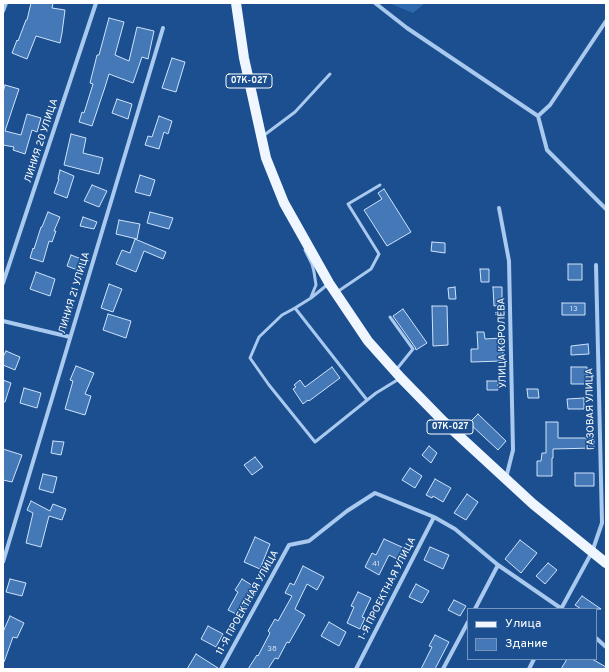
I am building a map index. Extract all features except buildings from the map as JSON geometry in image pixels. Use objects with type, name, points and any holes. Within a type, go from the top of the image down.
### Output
[{"type":"main road","name":"07К-027","points":[[236,3],[244,58],[266,158],[284,203],[328,283],[368,341],[398,375],[443,421],[533,504],[606,563]]},
{"type":"street","points":[[3,11],[6,3]]},
{"type":"street","name":"ЛИНИЯ 20 УЛИЦА","points":[[3,283],[96,3]]},
{"type":"street","points":[[374,3],[407,28],[538,116],[547,150],[606,209]]},
{"type":"street","points":[[538,116],[550,105],[606,21]]},
{"type":"street","name":"ЛИНИЯ 21 УЛИЦА","points":[[3,562],[163,28]]},
{"type":"street","name":"УЛИЦА КОРОЛЁВА","points":[[499,208],[509,261],[513,450],[506,478]]},
{"type":"street","name":"ГАЗОВАЯ УЛИЦА","points":[[562,608],[592,552],[602,523],[596,265]]},
{"type":"street","points":[[3,321],[70,337]]},
{"type":"street","name":"11-Я ПРОЕКТНАЯ УЛИЦА","points":[[221,669],[289,545],[309,541],[347,511],[375,493],[434,516]]},
{"type":"street","points":[[434,516],[455,529],[498,566],[560,608]]},
{"type":"street","name":"1-Я ПРОЕКТНАЯ УЛИЦА","points":[[356,669],[434,516]]},
{"type":"street","points":[[476,608],[498,566]]},
{"type":"street","points":[[442,669],[467,624]]},
{"type":"street","points":[[597,639],[606,647]]},
{"type":"street","points":[[529,669],[534,660]]},
{"type":"lane","points":[[262,137],[294,112],[330,74]]},
{"type":"lane","points":[[335,293],[371,269],[379,254],[348,204],[380,185]]},
{"type":"lane","points":[[295,224],[314,272],[316,285],[311,298]]},
{"type":"lane","points":[[328,283],[311,298],[282,315],[259,337],[250,358],[269,385],[315,442],[398,375],[413,349],[390,318]]},
{"type":"lane","points":[[295,308],[367,400]]},
{"type":"shaded area","points":[[389,3],[425,3],[413,13]]}]
